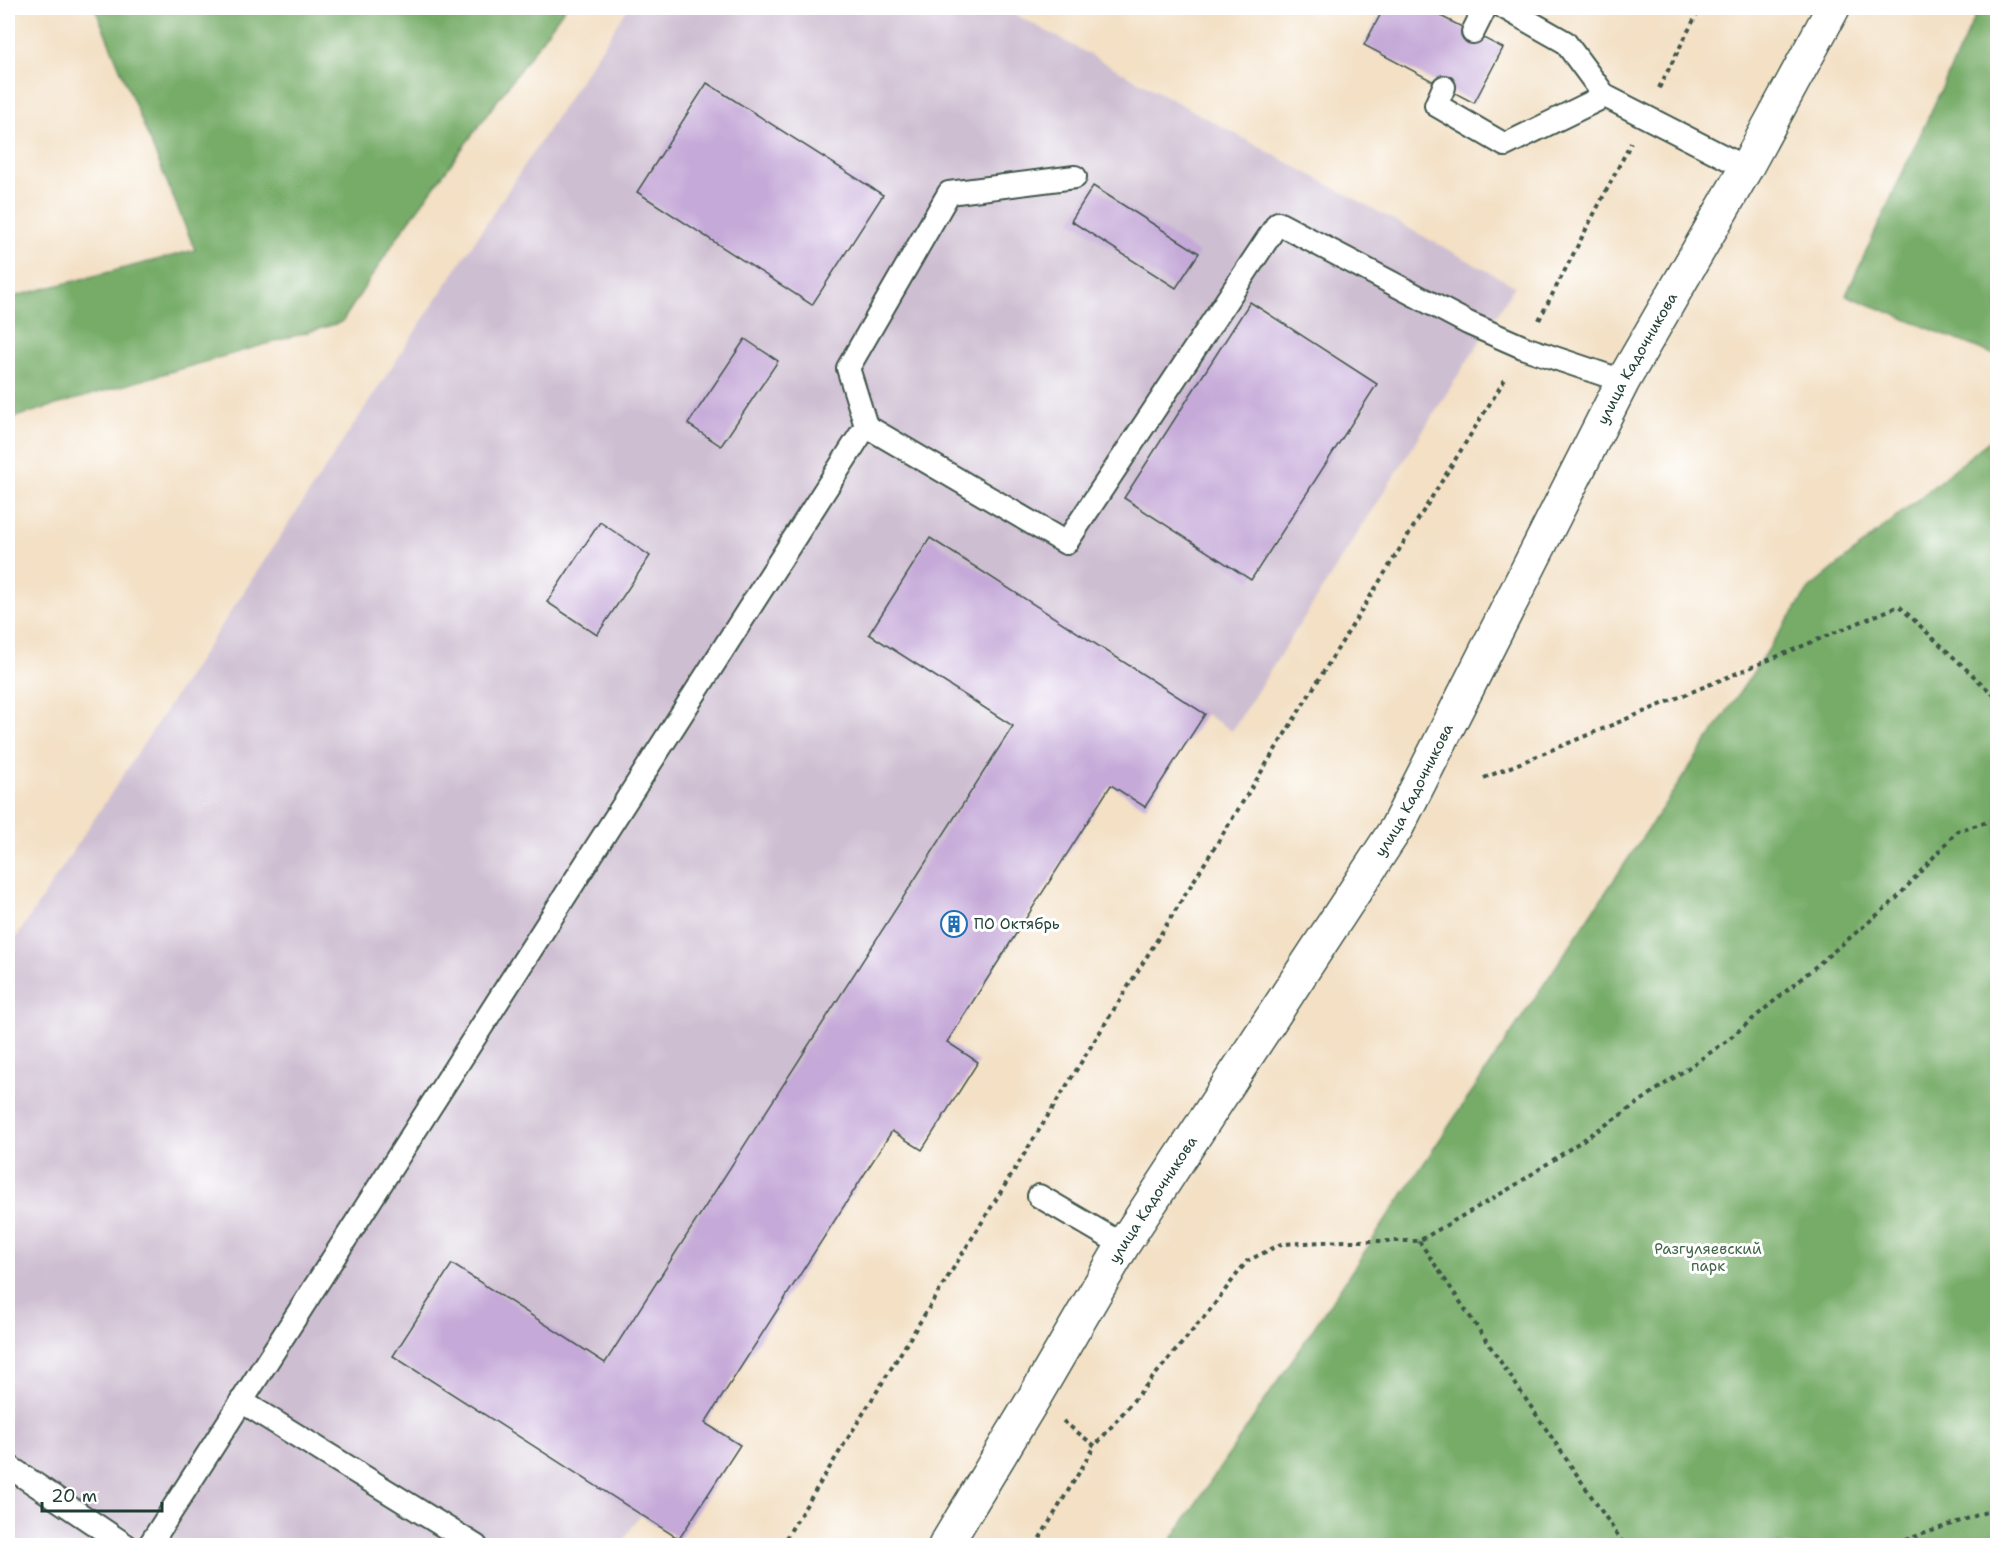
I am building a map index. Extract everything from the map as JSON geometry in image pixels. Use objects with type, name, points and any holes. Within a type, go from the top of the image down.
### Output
[{"type":"main road","name":"улица Кадочникова","points":[[945,1545],[1035,1398],[1123,1245],[1397,827],[1623,381],[1746,168],[1833,8]]},
{"type":"lane","points":[[1473,32],[1485,8]]},
{"type":"lane","points":[[1505,8],[1565,42],[1605,96],[1746,168]]},
{"type":"lane","points":[[1444,87],[1436,105],[1505,145],[1605,96]]},
{"type":"lane","points":[[1075,177],[949,193],[848,368],[866,426],[1066,543],[1278,223],[1467,323],[1525,348],[1623,381]]},
{"type":"lane","points":[[148,1545],[866,426]]},
{"type":"lane","points":[[1039,1196],[1123,1245]]},
{"type":"lane","points":[[241,1401],[476,1545]]},
{"type":"lane","points":[[8,1466],[127,1545]]},
{"type":"path","points":[[782,1545],[1525,348],[1700,8]]},
{"type":"path","points":[[1484,778],[1899,606],[1998,699]]},
{"type":"path","points":[[1035,1545],[1095,1446],[1210,1310],[1247,1261],[1281,1244],[1419,1241],[1514,1186],[1724,1043],[1895,900],[1957,831],[1998,819]]},
{"type":"path","points":[[1419,1241],[1625,1545]]},
{"type":"path","points":[[1035,1398],[1095,1446]]},
{"type":"path","points":[[1888,1545],[1998,1508]]},
{"type":"shaded area","points":[[628,8],[1004,8],[1515,286],[1232,731],[1205,714],[1145,807],[1111,785],[947,1041],[978,1062],[922,1150],[892,1131],[706,1423],[740,1445],[679,1539],[640,1515],[620,1546],[8,1546],[8,950]]},
{"type":"green space","points":[[95,8],[565,8],[398,236],[342,322],[8,419],[8,298],[195,250]]},
{"type":"green space","points":[[1979,8],[1997,8],[1997,356],[1846,295]]},
{"type":"green space","name":"Разгуляевский парк","points":[[1997,434],[1997,1545],[1168,1545],[1809,589]]},
{"type":"building","points":[[1384,8],[1425,8],[1503,48],[1474,103],[1364,45]]},
{"type":"building","points":[[707,83],[883,195],[812,305],[637,192]]},
{"type":"building","points":[[1093,186],[1199,253],[1176,288],[1071,221]]},
{"type":"building","points":[[1250,302],[1377,384],[1251,580],[1124,498]]},
{"type":"building","points":[[745,339],[778,361],[721,446],[688,424]]},
{"type":"building","points":[[600,522],[650,556],[597,635],[547,602]]},
{"type":"building","name":"ПО Октябрь","points":[[930,538],[1205,714],[1145,807],[1111,785],[947,1042],[978,1062],[922,1150],[892,1131],[705,1423],[740,1445],[679,1539],[393,1356],[452,1264],[605,1363],[1013,726],[869,634]]},
{"type":"place","name":"ПО Октябрь","points":[[954,924]]}]
